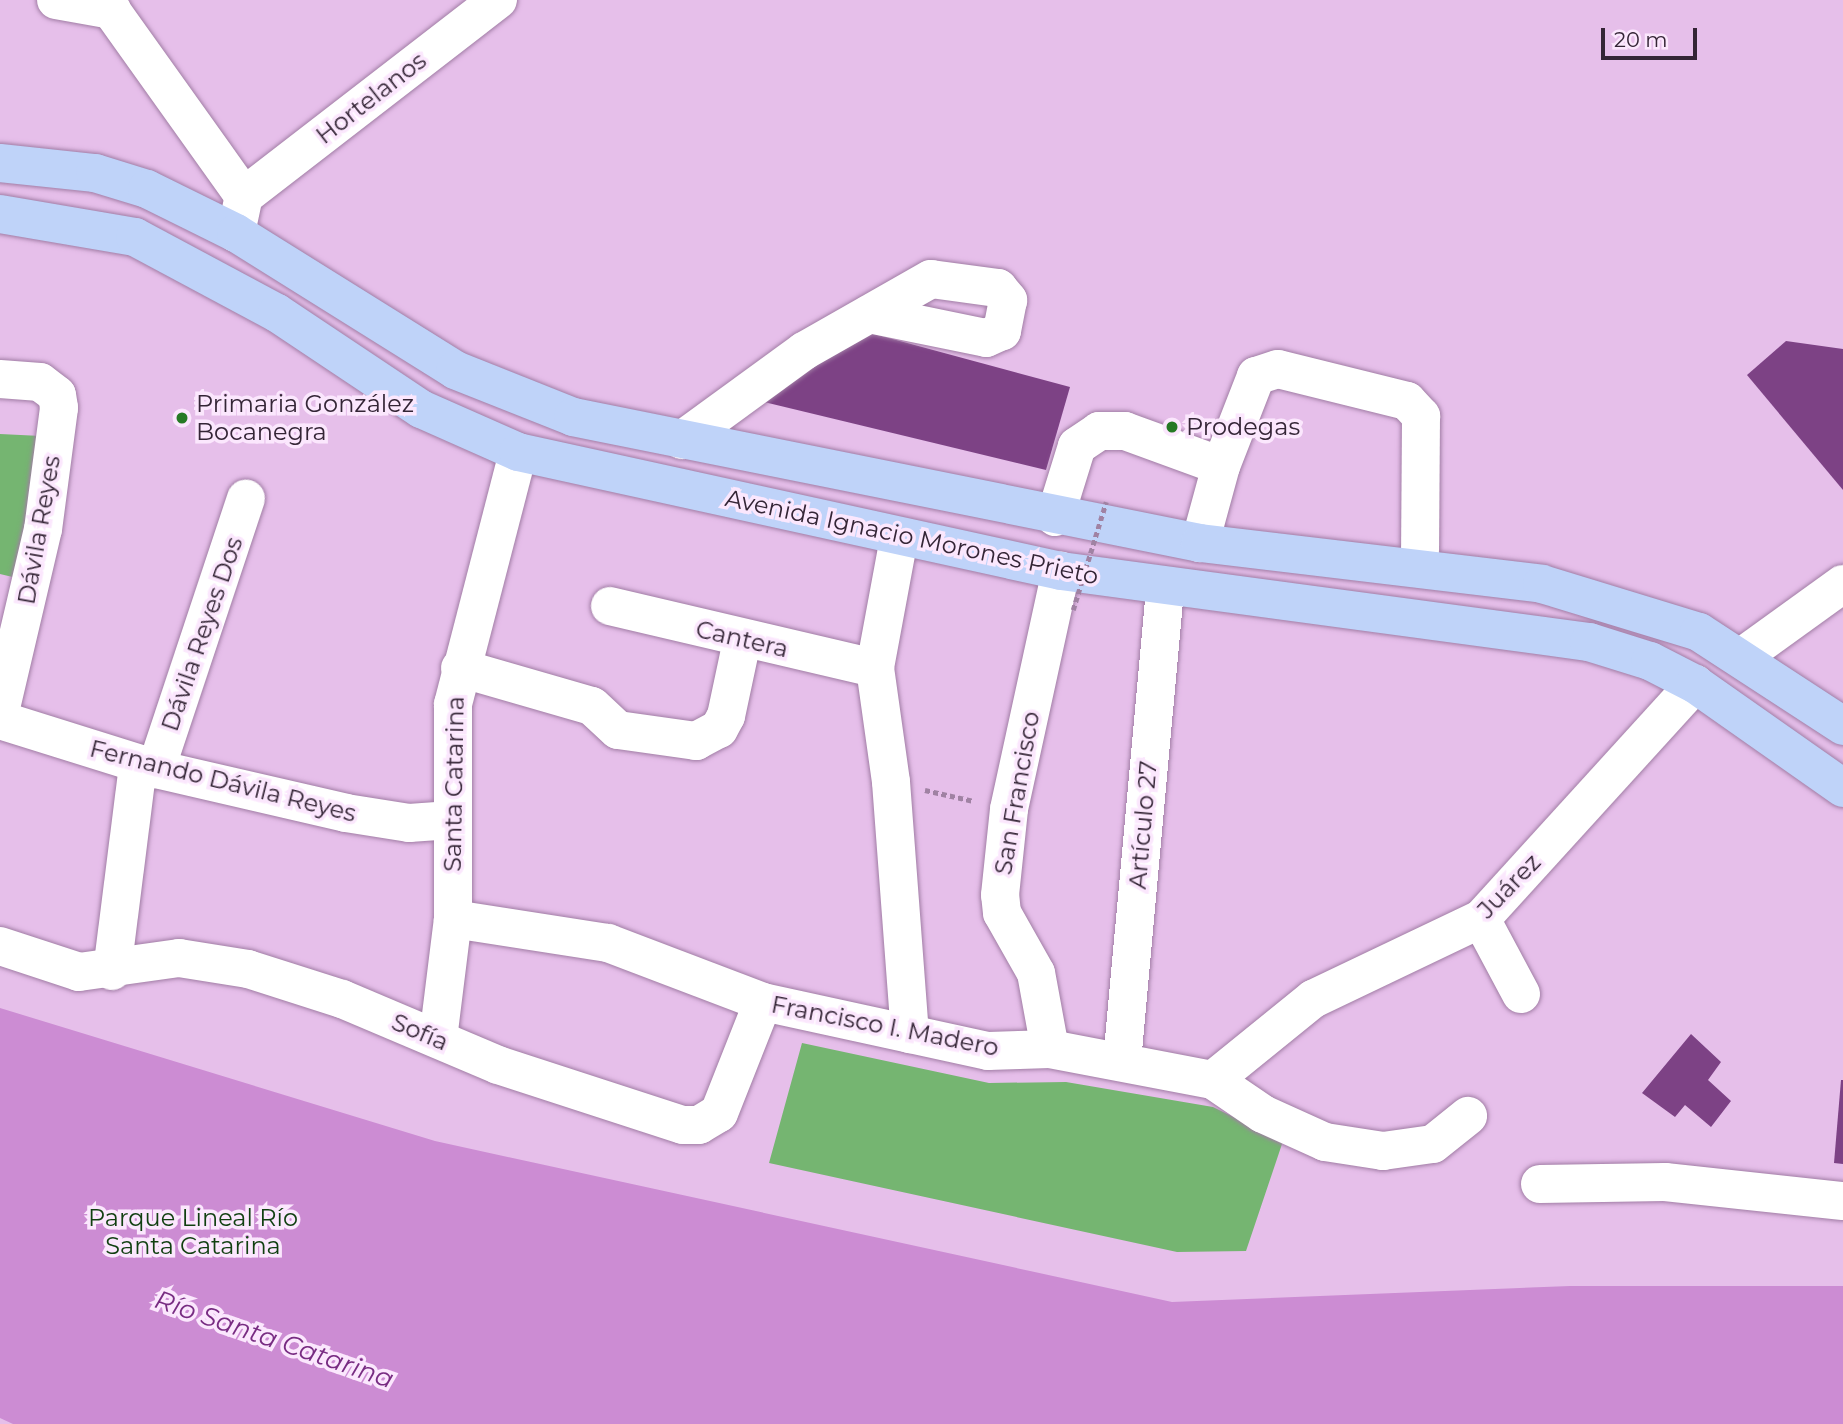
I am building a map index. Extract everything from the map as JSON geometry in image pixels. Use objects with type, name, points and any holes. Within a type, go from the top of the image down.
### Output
[{"type":"main road","name":"Avenida Ignacio Morones Prieto","points":[[0,163],[41,164],[121,181],[236,233],[454,370],[573,417],[1055,517],[1200,543],[1542,584],[1639,610],[1743,656],[1843,726]]},
{"type":"main road","name":"Avenida Ignacio Morones Prieto","points":[[0,214],[135,237],[277,313],[421,408],[518,452],[899,538],[1061,571],[1164,587],[1589,642],[1650,660],[1695,684],[1843,788]]},
{"type":"street","points":[[56,0],[108,5],[244,196],[236,233]]},
{"type":"street","name":"Hortelanos","points":[[244,196],[498,0]]},
{"type":"street","points":[[682,440],[804,351],[869,314]]},
{"type":"street","points":[[1200,543],[1221,466],[1256,376],[1278,369],[1407,401],[1421,416],[1420,550]]},
{"type":"street","name":"Dávila Reyes","points":[[0,379],[26,378],[51,388],[59,408],[43,529],[0,713]]},
{"type":"street","points":[[1055,517],[1077,446],[1100,431],[1156,440],[1221,466]]},
{"type":"street","name":"Santa Catarina","points":[[438,1040],[453,919],[448,820],[460,668],[518,452]]},
{"type":"street","name":"Dávila Reyes Dos","points":[[112,971],[147,766],[246,499]]},
{"type":"street","points":[[899,538],[875,668],[891,782],[910,1034]]},
{"type":"street","name":"San Francisco","points":[[1049,1049],[1036,973],[1002,913],[1009,809],[1061,571]]},
{"type":"street","points":[[1743,656],[1843,584]]},
{"type":"street","name":"Artículo 27","points":[[1122,1062],[1164,587]]},
{"type":"street","name":"Cantera","points":[[610,606],[742,641],[875,668]]},
{"type":"street","points":[[460,668],[592,706],[618,730],[696,741],[719,729],[726,716],[742,641]]},
{"type":"street","name":"Juárez","points":[[1213,1080],[1313,999],[1481,919],[1695,684]]},
{"type":"street","name":"Fernando Dávila Reyes","points":[[0,720],[147,766],[346,813],[409,823],[448,820]]},
{"type":"street","name":"Francisco I. Madero","points":[[453,919],[608,943],[763,1002],[988,1051],[1049,1049],[1213,1080],[1302,1133],[1353,1146],[1433,1144],[1468,1116]]},
{"type":"street","points":[[1481,919],[1521,994]]},
{"type":"street","name":"Sofía","points":[[0,946],[52,968],[112,971],[179,958],[212,960],[342,999],[438,1040],[593,1099],[699,1125],[719,1113],[763,1002]]},
{"type":"street","points":[[1540,1184],[1665,1182],[1843,1201]]},
{"type":"path","points":[[1073,610],[1106,502]]},
{"type":"path","points":[[891,782],[1009,809]]},
{"type":"green space","points":[[0,434],[41,436],[21,579],[0,574]]},
{"type":"green space","points":[[802,1043],[989,1083],[1066,1082],[1213,1107],[1283,1141],[1246,1251],[1177,1252],[769,1163]]},
{"type":"water","name":"Río Santa Catarina","points":[[0,1008],[435,1141],[1172,1302],[1570,1286],[1843,1286],[1843,1424],[13,1424],[0,1418]]},
{"type":"building","points":[[863,331],[1070,387],[1046,470],[756,400]]},
{"type":"building","points":[[1786,341],[1843,349],[1843,490],[1747,375]]},
{"type":"building","points":[[1691,1034],[1721,1062],[1708,1080],[1731,1101],[1711,1127],[1685,1105],[1675,1117],[1642,1093]]},
{"type":"building","points":[[1843,1080],[1843,1164],[1834,1163]]},
{"type":"place","name":"Primaria González Bocanegra","points":[[182,418]]},
{"type":"place","name":"Prodegas","points":[[1172,427]]},
{"type":"park label","name":"Parque Lineal Río Santa Catarina","points":[[193,1232]]}]
